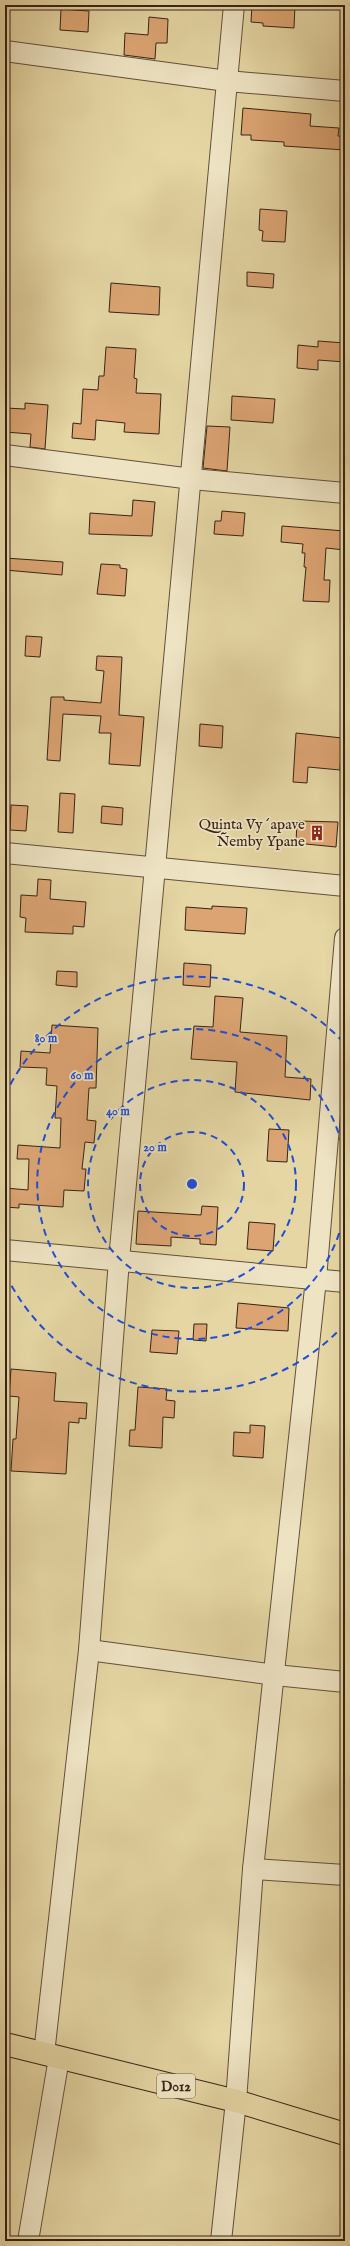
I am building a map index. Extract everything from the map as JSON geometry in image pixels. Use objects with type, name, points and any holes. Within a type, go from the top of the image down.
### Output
[{"type":"main road","name":"D012","points":[[5,2044],[236,2101],[345,2134]]},
{"type":"street","points":[[28,2241],[52,2056],[89,1650],[119,1260],[153,868],[192,479],[234,5]]},
{"type":"street","points":[[5,51],[227,81],[345,91]]},
{"type":"street","points":[[5,455],[192,479],[345,493]]},
{"type":"street","points":[[5,853],[345,886]]},
{"type":"street","points":[[221,2241],[236,2101],[253,1870],[275,1675],[316,1279],[345,938]]},
{"type":"street","points":[[5,1250],[345,1282]]},
{"type":"street","points":[[89,1650],[275,1675],[345,1682]]},
{"type":"street","points":[[253,1870],[345,1875]]},
{"type":"building","points":[[252,5],[295,5],[294,28],[263,26],[263,23],[251,22]]},
{"type":"building","points":[[61,9],[89,11],[88,32],[60,30]]},
{"type":"building","points":[[149,17],[168,19],[167,43],[156,43],[155,59],[124,55],[125,33],[148,35]]},
{"type":"building","points":[[243,108],[311,114],[310,126],[339,128],[338,136],[345,137],[345,150],[284,146],[284,142],[251,140],[251,135],[241,135]]},
{"type":"building","points":[[260,209],[287,211],[285,242],[262,241],[263,231],[259,230]]},
{"type":"building","points":[[247,272],[274,274],[273,288],[247,286]]},
{"type":"building","points":[[111,283],[160,287],[159,315],[109,312]]},
{"type":"building","points":[[318,341],[345,343],[345,362],[318,360],[318,370],[297,368],[298,345],[318,347]]},
{"type":"building","points":[[106,347],[136,349],[134,378],[137,379],[136,393],[161,394],[159,434],[124,432],[125,423],[96,420],[95,440],[72,438],[73,423],[81,424],[83,389],[98,390],[99,376],[104,376]]},
{"type":"building","points":[[232,396],[275,399],[273,423],[231,420]]},
{"type":"building","points":[[25,403],[48,405],[45,449],[30,447],[31,434],[5,432],[5,408],[25,409]]},
{"type":"building","points":[[207,426],[230,427],[227,471],[203,468]]},
{"type":"building","points":[[133,500],[155,502],[152,536],[89,534],[90,513],[132,516]]},
{"type":"building","points":[[222,511],[245,513],[243,536],[214,534],[215,521],[221,521]]},
{"type":"building","points":[[282,526],[345,531],[345,550],[326,548],[324,580],[330,580],[329,602],[303,601],[306,567],[304,567],[305,553],[302,553],[303,544],[281,542]]},
{"type":"building","points":[[5,558],[63,562],[62,575],[5,570]]},
{"type":"building","points":[[101,564],[120,565],[120,568],[127,569],[125,596],[97,594]]},
{"type":"building","points":[[26,636],[42,637],[40,657],[25,656]]},
{"type":"building","points":[[97,656],[122,657],[119,715],[144,717],[140,766],[109,764],[111,733],[99,733],[101,716],[63,714],[60,761],[47,760],[51,697],[64,697],[64,700],[101,703],[104,671],[96,670]]},
{"type":"building","points":[[200,724],[223,726],[222,748],[199,746]]},
{"type":"building","points":[[296,733],[342,738],[340,770],[308,767],[307,783],[293,782]]},
{"type":"building","points":[[60,793],[75,794],[73,833],[58,832]]},
{"type":"building","points":[[11,805],[28,806],[26,831],[10,830]]},
{"type":"building","points":[[102,806],[123,808],[122,825],[101,823]]},
{"type":"building","name":"Quinta Vy´apave Ñemby Ypane","points":[[297,821],[338,822],[336,847],[296,843]]},
{"type":"building","points":[[38,879],[51,880],[50,899],[86,902],[84,927],[73,926],[73,934],[25,932],[26,918],[20,917],[21,895],[37,896]]},
{"type":"building","points":[[212,906],[247,908],[245,934],[185,930],[186,907],[212,909]]},
{"type":"building","points":[[184,963],[211,965],[210,987],[183,985]]},
{"type":"building","points":[[57,971],[77,972],[77,987],[56,985]]},
{"type":"building","points":[[215,996],[243,998],[240,1032],[287,1036],[285,1077],[311,1079],[310,1100],[235,1092],[237,1062],[191,1059],[194,1026],[213,1027]]},
{"type":"building","points":[[52,1025],[98,1028],[96,1088],[89,1088],[87,1120],[96,1121],[94,1143],[85,1142],[82,1169],[86,1169],[84,1191],[64,1190],[63,1207],[19,1204],[19,1208],[5,1207],[5,1188],[28,1190],[29,1159],[17,1159],[18,1145],[60,1148],[61,1118],[55,1118],[57,1086],[46,1085],[47,1068],[20,1067],[21,1051],[50,1053]]},
{"type":"building","points":[[269,1129],[289,1130],[287,1162],[267,1161]]},
{"type":"building","points":[[202,1206],[218,1207],[216,1245],[200,1244],[200,1239],[171,1237],[171,1246],[136,1244],[138,1211],[201,1215]]},
{"type":"building","points":[[249,1222],[275,1224],[273,1251],[247,1249]]},
{"type":"building","points":[[238,1303],[289,1308],[288,1331],[236,1328]]},
{"type":"building","points":[[194,1324],[207,1324],[206,1341],[193,1340]]},
{"type":"building","points":[[152,1330],[179,1331],[177,1354],[150,1352]]},
{"type":"building","points":[[11,1369],[56,1373],[54,1401],[87,1403],[86,1419],[79,1418],[79,1423],[69,1422],[66,1474],[11,1471],[13,1439],[16,1439],[19,1397],[9,1396]]},
{"type":"building","points":[[138,1387],[167,1389],[166,1400],[175,1401],[174,1418],[163,1417],[162,1448],[129,1446],[130,1430],[135,1430]]},
{"type":"building","points":[[250,1425],[265,1426],[263,1458],[233,1456],[234,1432],[250,1433]]},
{"type":"place","name":"Quinta Vy´apave Ñemby Ypane","points":[[317,833]]}]
